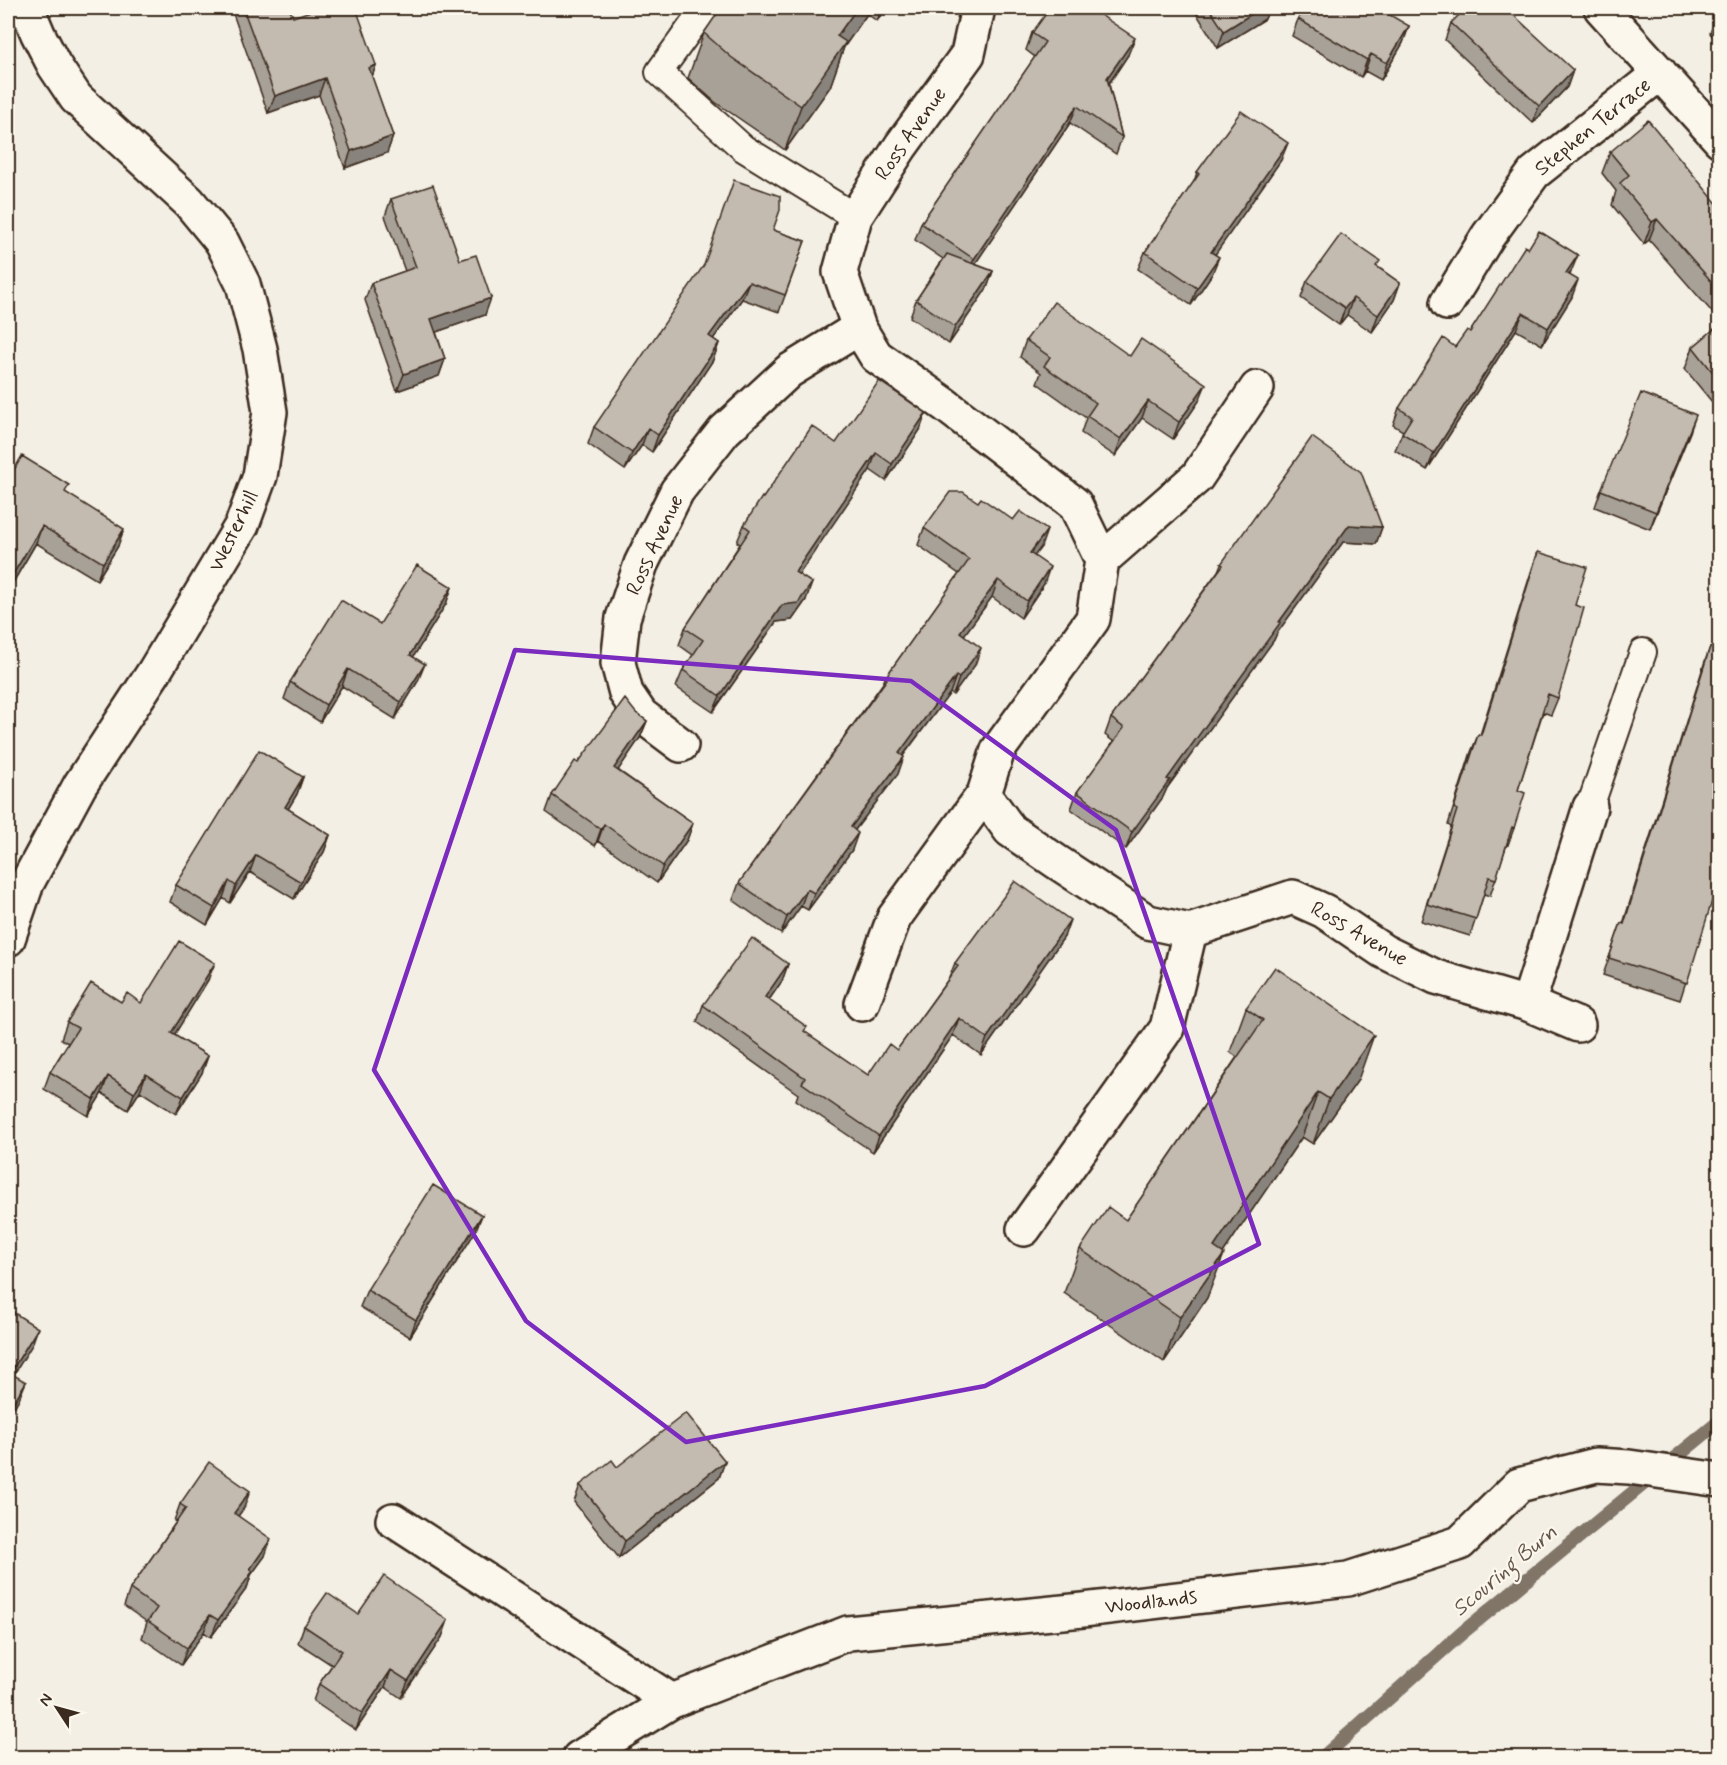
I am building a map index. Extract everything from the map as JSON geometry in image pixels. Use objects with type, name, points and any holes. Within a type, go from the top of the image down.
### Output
[{"type":"street","name":"Westerhill","points":[[8,939],[27,883],[80,785],[154,672],[242,525],[260,476],[270,412],[260,349],[243,284],[222,242],[189,202],[76,98],[43,44],[27,8]]},
{"type":"street","name":"Ross Avenue","points":[[978,8],[968,54],[901,146],[855,218],[840,273],[859,328],[876,356],[944,404],[1076,504],[1102,560]]},
{"type":"street","points":[[1601,8],[1719,140]]},
{"type":"street","name":"Stephen Terrace","points":[[1448,303],[1488,236],[1534,173],[1660,73]]},
{"type":"street","name":"Ross Avenue","points":[[681,745],[641,715],[626,693],[618,663],[622,618],[641,564],[677,491],[723,431],[789,371],[859,328]]},
{"type":"street","points":[[862,1004],[894,918],[984,794],[998,750],[1093,619],[1102,560],[1197,477],[1257,388]]},
{"type":"street","points":[[984,794],[1010,830],[1057,862],[1148,922],[1190,931],[1167,1028],[1024,1229]]},
{"type":"street","points":[[1528,1004],[1590,807]]},
{"type":"street","name":"Ross Avenue","points":[[1190,931],[1293,897],[1324,910],[1383,951],[1436,977],[1528,1004],[1578,1025]]},
{"type":"street","name":"Woodlands","points":[[579,1758],[672,1701],[848,1633],[1083,1610],[1348,1579],[1460,1543],[1519,1485],[1596,1465],[1629,1467],[1710,1479]]},
{"type":"street","points":[[393,1520],[672,1701]]},
{"type":"lane","points":[[705,8],[659,72],[743,148],[855,218]]},
{"type":"lane","points":[[1590,807],[1643,652]]},
{"type":"highlighted area","points":[[515,650],[911,681],[1116,830],[1259,1244],[985,1386],[686,1442],[526,1321],[374,1070]]},
{"type":"building","points":[[243,8],[289,8],[293,17],[319,8],[356,8],[376,65],[369,68],[393,136],[351,151],[325,78],[275,96]]},
{"type":"building","points":[[721,8],[857,8],[837,36],[846,42],[801,106],[731,57],[704,33]]},
{"type":"building","points":[[1050,8],[1090,8],[1135,38],[1107,78],[1122,137],[1077,106],[974,259],[921,223],[1045,42],[1032,33]]},
{"type":"building","points":[[1209,8],[1261,8],[1224,31]]},
{"type":"building","points":[[1305,8],[1378,8],[1409,26],[1387,63],[1371,54],[1367,60],[1298,19]]},
{"type":"building","points":[[1466,8],[1506,8],[1573,70],[1539,106],[1451,23]]},
{"type":"building","points":[[1241,111],[1288,143],[1211,252],[1219,257],[1197,288],[1145,252],[1199,174],[1197,172]]},
{"type":"building","points":[[1648,120],[1719,206],[1719,290],[1657,219],[1652,222],[1620,183],[1629,175],[1610,152]]},
{"type":"building","points":[[734,180],[780,196],[780,210],[773,230],[805,241],[785,295],[749,282],[709,336],[719,343],[658,435],[648,428],[632,453],[594,427],[704,265]]},
{"type":"building","points":[[433,185],[460,260],[476,255],[491,298],[431,319],[445,359],[404,374],[371,283],[416,267],[391,199]]},
{"type":"building","points":[[1539,231],[1578,255],[1566,273],[1578,280],[1548,328],[1523,313],[1434,453],[1402,433],[1412,417],[1399,408],[1443,338],[1455,347],[1467,330],[1470,332],[1525,246],[1528,249]]},
{"type":"building","points":[[1341,234],[1380,261],[1376,266],[1400,283],[1378,315],[1353,298],[1345,308],[1307,281]]},
{"type":"building","points":[[947,254],[993,271],[955,327],[916,300]]},
{"type":"building","points":[[1054,302],[1130,356],[1141,339],[1206,384],[1179,422],[1148,401],[1121,439],[1087,416],[1096,403],[1044,366],[1050,357],[1026,340]]},
{"type":"building","points":[[1719,325],[1719,380],[1693,347]]},
{"type":"building","points":[[879,381],[926,413],[892,464],[876,453],[795,572],[812,583],[798,603],[782,605],[720,696],[683,670],[703,640],[685,628],[750,530],[744,525],[812,426],[836,443]]},
{"type":"building","points":[[1641,393],[1696,415],[1656,512],[1601,490]]},
{"type":"building","points":[[1312,437],[1361,472],[1382,527],[1349,525],[1167,779],[1170,780],[1132,832],[1077,792],[1124,728],[1111,718],[1223,565],[1221,564]]},
{"type":"building","points":[[22,456],[69,485],[65,492],[124,529],[103,563],[42,526],[13,574],[10,572],[8,576],[8,480]]},
{"type":"building","points":[[950,492],[963,492],[978,502],[981,498],[1013,520],[1020,511],[1047,530],[1030,553],[1050,567],[1027,601],[998,580],[960,632],[981,648],[959,678],[956,676],[899,753],[904,757],[851,827],[858,833],[814,893],[807,889],[787,917],[739,883],[887,679],[885,678],[969,560],[924,528]]},
{"type":"building","points":[[1538,552],[1587,567],[1575,605],[1584,608],[1558,698],[1548,694],[1518,790],[1525,793],[1514,828],[1512,827],[1496,879],[1489,877],[1476,919],[1427,904],[1457,810],[1454,808],[1478,735],[1481,735]]},
{"type":"building","points":[[417,565],[452,587],[410,655],[425,664],[401,702],[348,669],[326,705],[290,682],[341,600],[380,624]]},
{"type":"building","points":[[1719,642],[1719,878],[1687,983],[1609,958],[1621,923],[1624,924],[1710,647],[1717,649]]},
{"type":"building","points":[[625,699],[636,713],[647,721],[614,768],[693,823],[663,866],[604,824],[601,829],[552,795],[575,761],[578,763]]},
{"type":"building","points":[[259,750],[303,777],[285,807],[330,835],[301,882],[256,855],[236,886],[229,881],[214,908],[176,885]]},
{"type":"building","points":[[1015,881],[1070,920],[987,1038],[959,1018],[879,1136],[802,1083],[805,1078],[703,1005],[752,938],[788,964],[765,997],[807,1027],[804,1031],[868,1075],[889,1044],[897,1050],[958,966],[955,963]]},
{"type":"building","points":[[179,941],[215,963],[171,1033],[208,1056],[183,1097],[146,1074],[134,1093],[108,1076],[94,1099],[50,1072],[78,1028],[67,1022],[91,983],[121,1002],[127,993],[141,1003]]},
{"type":"building","points":[[1275,967],[1374,1035],[1329,1099],[1318,1092],[1214,1247],[1224,1254],[1180,1317],[1080,1249],[1108,1207],[1126,1220],[1263,1020],[1246,1008]]},
{"type":"building","points":[[433,1185],[482,1215],[416,1320],[367,1290]]},
{"type":"building","points":[[8,1309],[38,1328],[10,1373],[26,1382],[8,1411]]},
{"type":"building","points":[[686,1413],[725,1461],[625,1541],[580,1485],[612,1460],[617,1467]]},
{"type":"building","points":[[209,1462],[250,1491],[234,1513],[271,1539],[250,1569],[253,1571],[218,1620],[210,1615],[187,1648],[148,1621],[157,1608],[130,1589],[186,1508],[180,1504]]},
{"type":"building","points":[[384,1576],[448,1620],[408,1681],[391,1670],[362,1713],[319,1684],[342,1651],[304,1626],[327,1593],[358,1614]]},
{"type":"waterway","name":"Scouring Burn","points":[[1322,1758],[1462,1633],[1720,1421]]}]
